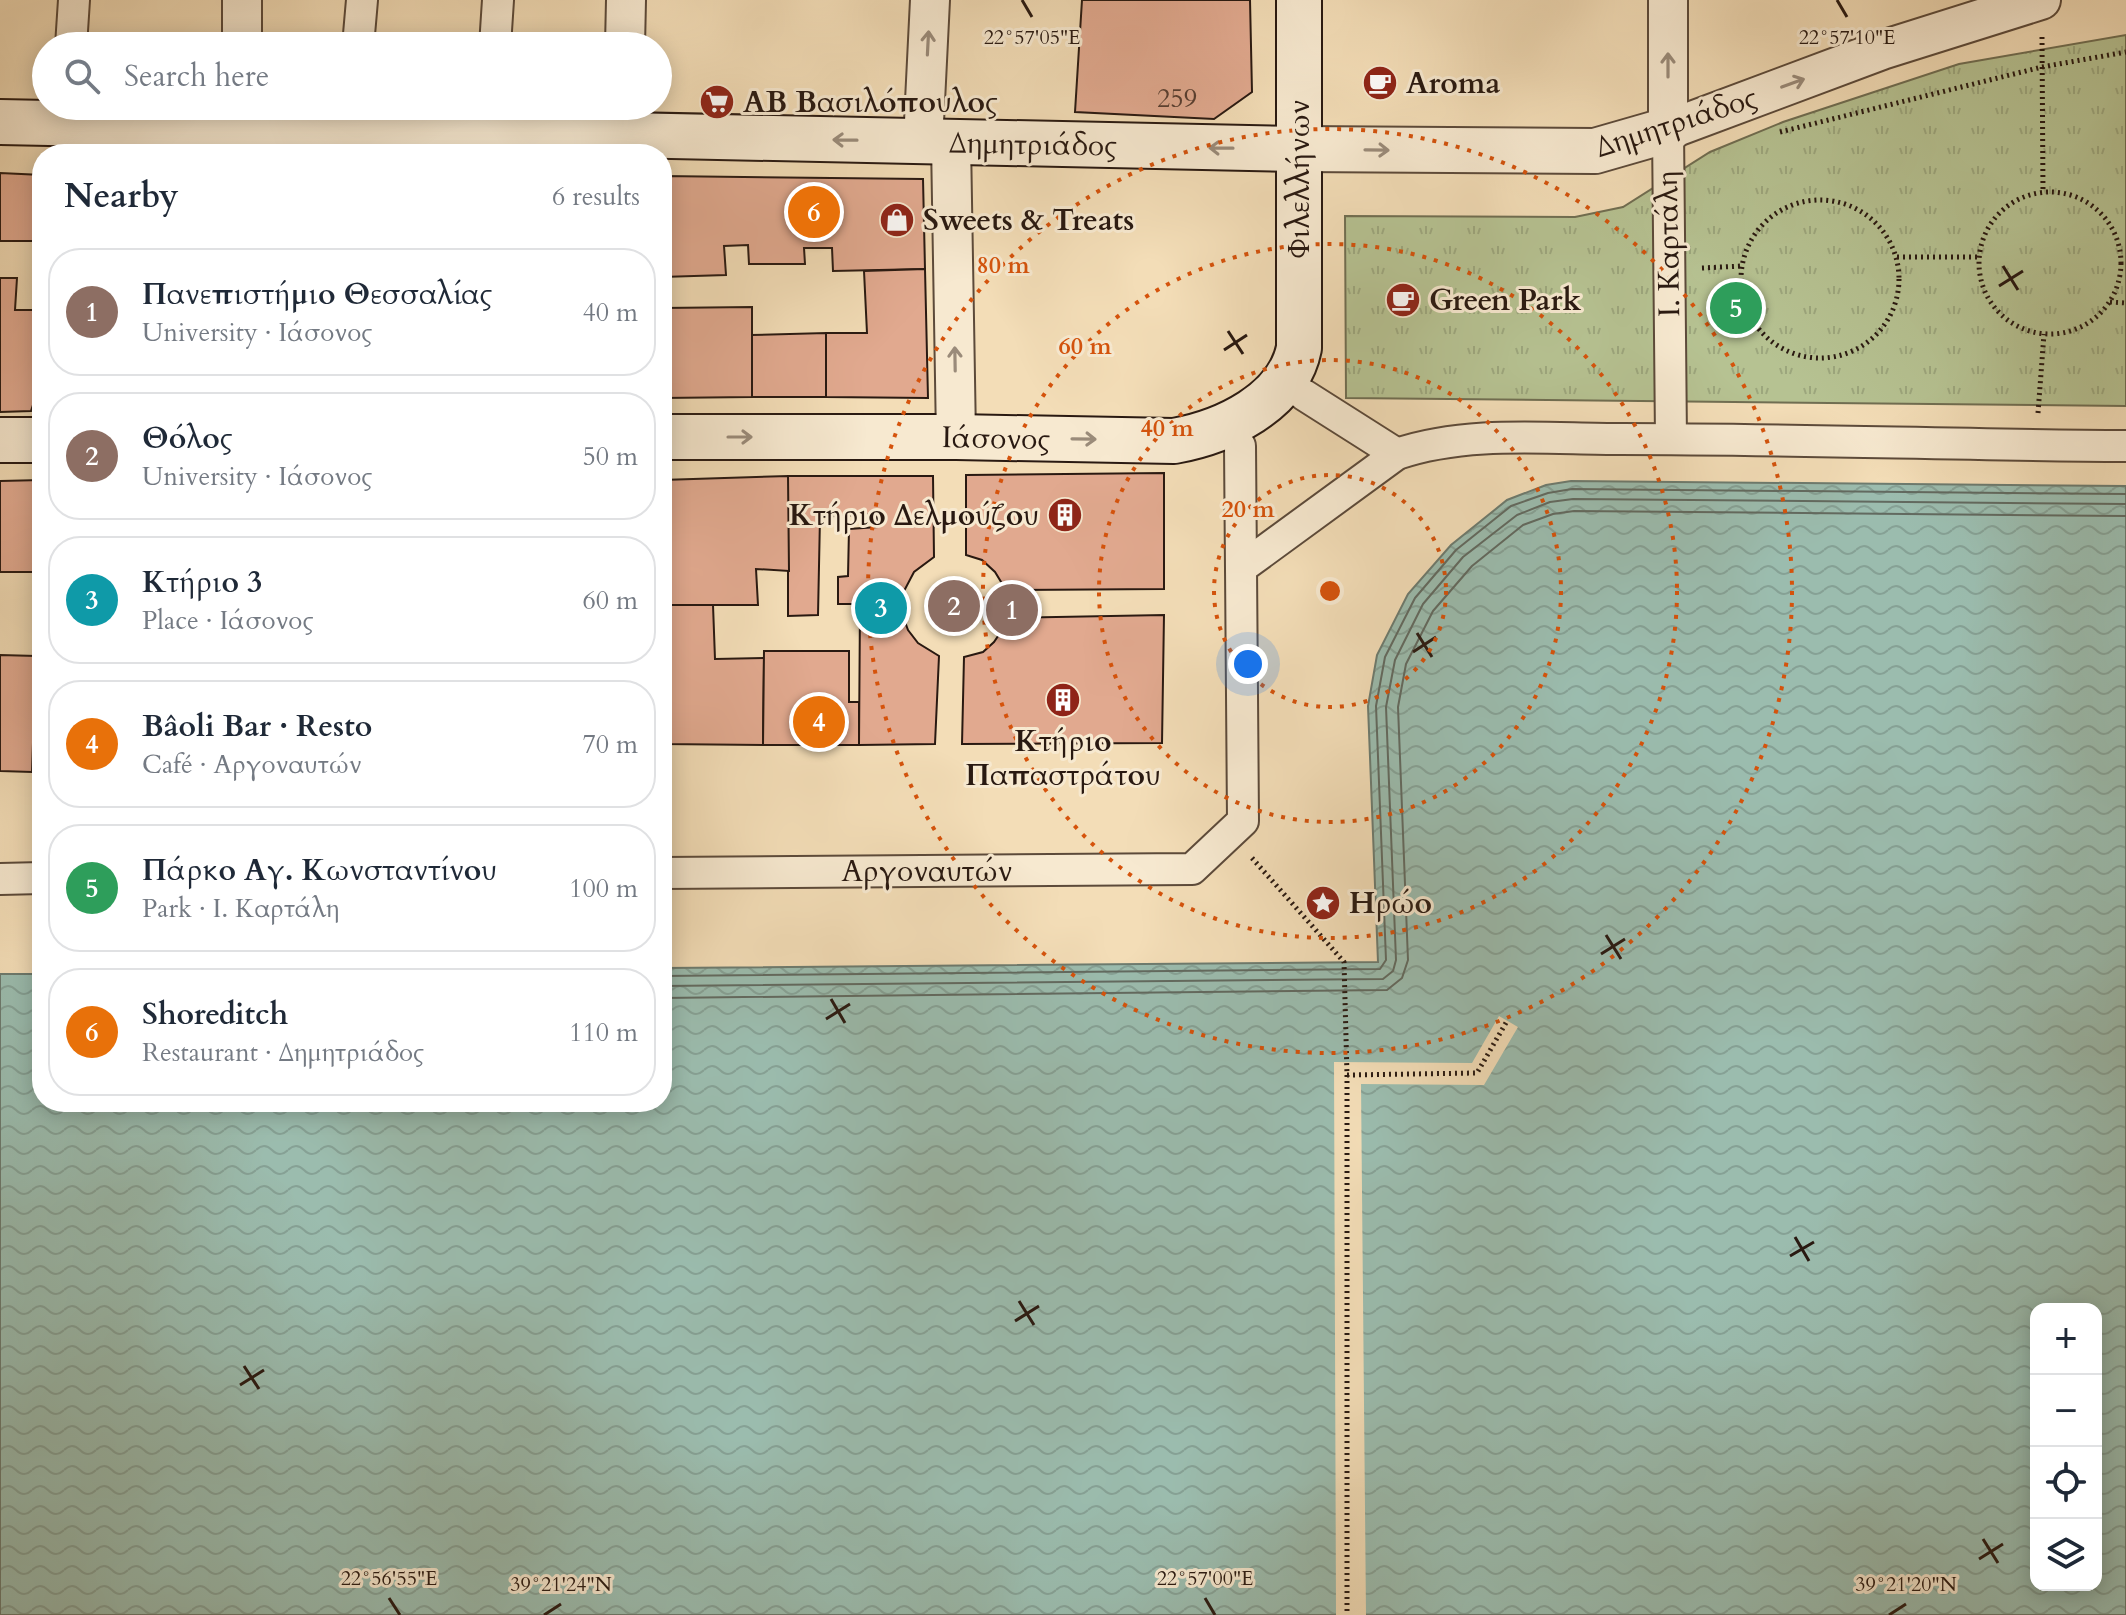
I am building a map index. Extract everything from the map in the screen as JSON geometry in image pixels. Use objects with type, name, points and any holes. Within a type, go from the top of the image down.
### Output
[{"type":"main road","name":"Φιλελλήνων","points":[[1299,0],[1301,376]]},
{"type":"main road","name":"Δημητριάδος","points":[[0,122],[32,118]]},
{"type":"main road","name":"Δημητριάδος","points":[[136,120],[242,129],[324,120]]},
{"type":"main road","name":"Δημητριάδος","points":[[500,120],[622,132],[937,142],[1584,152],[1668,130]]},
{"type":"main road","name":"Ιάσονος","points":[[672,437],[1174,441],[1230,423],[1262,403],[1287,379],[1301,376]]},
{"type":"main road","points":[[0,440],[32,440]]},
{"type":"street","points":[[72,32],[74,0]]},
{"type":"street","points":[[242,0],[242,32]]},
{"type":"street","points":[[359,32],[362,0]]},
{"type":"street","points":[[496,32],[498,0]]},
{"type":"street","points":[[625,32],[626,0]]},
{"type":"street","points":[[930,0],[956,437]]},
{"type":"street","name":"Ι. Καρτάλη","points":[[1668,0],[1671,439]]},
{"type":"street","name":"Δημητριάδος","points":[[1668,130],[1882,50],[2042,14]]},
{"type":"street","points":[[1301,376],[1397,454]]},
{"type":"street","points":[[1241,568],[1397,454],[1424,445],[1487,439],[1671,439],[2126,446]]},
{"type":"street","points":[[1230,834],[1243,821],[1240,446]]},
{"type":"street","name":"Αργοναυτών","points":[[672,873],[1192,869],[1230,834]]},
{"type":"street","points":[[0,879],[32,878]]},
{"type":"path","points":[[2042,14],[2043,193]]},
{"type":"path","points":[[1770,135],[2042,67],[2126,52]]},
{"type":"path","points":[[2061,193],[2078,198],[2094,207],[2107,220],[2124,252],[2118,287],[2110,302],[2098,317],[2063,334],[2044,334],[2014,325],[2000,315],[1983,288],[1979,257],[1988,229],[2007,207],[2024,197],[2061,193]]},
{"type":"path","points":[[1828,200],[1851,205],[1871,217],[1887,235],[1897,257],[1900,281],[1896,304],[1885,325],[1869,342],[1848,353],[1825,358],[1801,355],[1779,346],[1761,332],[1748,312],[1741,289],[1742,266],[1749,243],[1763,224],[1782,209],[1805,201],[1828,200]]},
{"type":"path","points":[[1897,257],[1979,257]]},
{"type":"path","points":[[2110,302],[2126,303]]},
{"type":"path","points":[[2036,446],[2044,334]]},
{"type":"path","points":[[1230,834],[1344,962],[1347,1075],[1347,1615]]},
{"type":"path","points":[[1347,1075],[1477,1073],[1507,1021]]},
{"type":"green space","points":[[2126,35],[2126,406],[1346,398],[1345,216],[1575,217],[1623,207],[1710,152],[1783,122],[1959,64]]},
{"type":"water","points":[[1571,481],[2126,486],[2126,1615],[0,1615],[0,974],[32,974],[32,1112],[672,1112],[672,968],[1378,962],[1368,706],[1377,655],[1408,594],[1451,545],[1507,500],[1546,485]]},
{"type":"pier","points":[[1499,1016],[1518,1027],[1484,1085],[1361,1084],[1366,1615],[1336,1615],[1334,1062],[1472,1063]]},
{"type":"building","points":[[1082,0],[1250,0],[1252,92],[1214,119],[1075,112]]},
{"type":"building","points":[[0,173],[32,175],[32,241],[0,241]]},
{"type":"building","points":[[672,176],[923,179],[925,269],[833,271],[832,248],[804,248],[805,264],[749,264],[748,245],[724,246],[726,275],[672,277]]},
{"type":"building","points":[[925,269],[928,398],[826,397],[826,333],[867,333],[864,271]]},
{"type":"building","points":[[0,278],[17,278],[15,310],[32,310],[32,408],[31,411],[0,412]]},
{"type":"building","points":[[752,307],[752,397],[672,398],[672,308]]},
{"type":"building","points":[[826,333],[826,397],[752,397],[752,335]]},
{"type":"building","name":"Κτήριο Δελμούζου","points":[[1164,473],[1164,589],[1006,590],[995,572],[982,560],[966,555],[966,475]]},
{"type":"building","points":[[788,476],[933,476],[934,557],[914,572],[904,591],[901,611],[908,630],[918,643],[939,656],[935,744],[859,745],[860,604],[838,604],[838,577],[848,576],[849,529],[877,527],[877,514],[820,517],[818,615],[788,616]]},
{"type":"building","points":[[788,476],[789,571],[756,569],[758,605],[672,605],[672,480]]},
{"type":"building","points":[[32,480],[32,572],[0,572],[0,481]]},
{"type":"building","points":[[672,605],[713,605],[715,659],[764,658],[763,745],[672,744]]},
{"type":"building","name":"Κτήριο Παπαστράτου","points":[[1164,615],[1162,743],[962,744],[964,657],[983,652],[994,642],[1006,618]]},
{"type":"building","points":[[764,651],[849,651],[849,702],[859,702],[859,745],[763,745]]},
{"type":"building","points":[[0,655],[32,656],[32,772],[0,771]]},
{"type":"place","name":"Aroma","points":[[1380,83]]},
{"type":"place","name":"ΑΒ Βασιλόπουλος","points":[[717,102]]},
{"type":"place","name":"Shoreditch","points":[[814,212]]},
{"type":"place","name":"Sweets & Treats","points":[[897,220]]},
{"type":"place","name":"Green Park","points":[[1403,300]]},
{"type":"place","name":"Πάρκο Αγ. Κωνσταντίνου","points":[[1736,308]]},
{"type":"place","name":"Κτήριο Δελμούζου","points":[[1065,515]]},
{"type":"place","name":"Θόλος","points":[[954,606]]},
{"type":"place","name":"Κτήριο 3","points":[[881,608]]},
{"type":"place","name":"Πανεπιστήμιο Θεσσαλίας","points":[[1012,610]]},
{"type":"place","name":"Κτήριο Παπαστράτου","points":[[1063,700]]},
{"type":"place","name":"Bâoli Bar · Resto","points":[[819,722]]},
{"type":"place","name":"Ηρώο","points":[[1323,903]]}]
